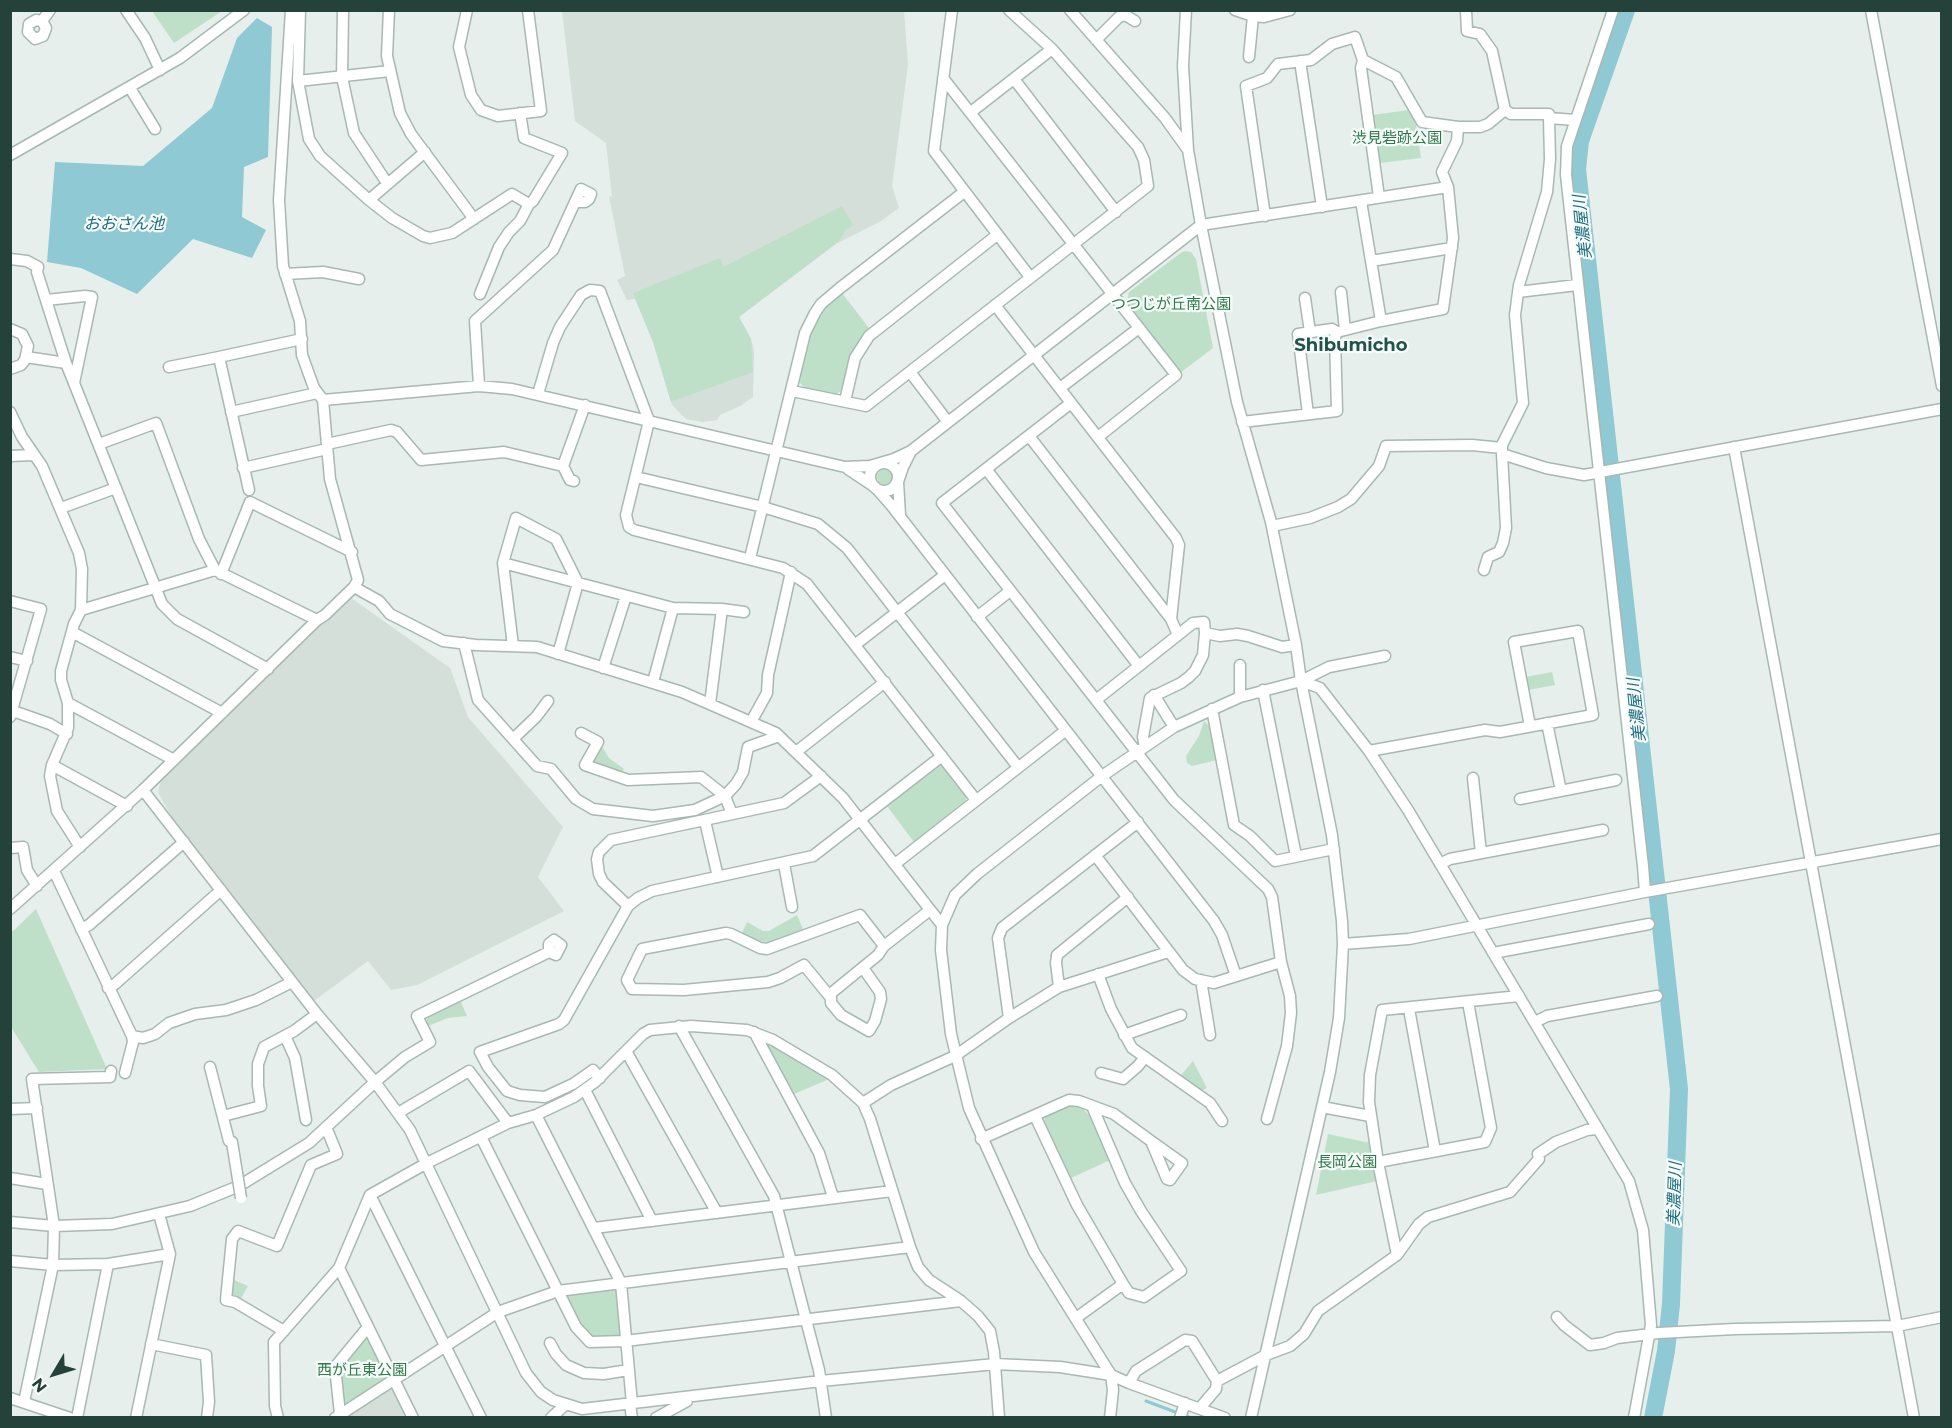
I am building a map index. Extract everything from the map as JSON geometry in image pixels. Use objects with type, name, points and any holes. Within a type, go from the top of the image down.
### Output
[{"type":"street","points":[[42,21],[50,10]]},
{"type":"street","points":[[126,10],[145,38],[160,70]]},
{"type":"street","points":[[10,155],[160,70],[199,45],[244,10]]},
{"type":"street","points":[[10,909],[127,806],[317,620],[354,587],[358,580],[330,479],[320,397],[314,388],[302,354],[300,321],[285,274],[279,200],[291,10]]},
{"type":"street","points":[[300,10],[298,81],[307,132],[313,146],[335,170],[369,200],[404,226],[430,238],[452,233],[512,194],[529,204]]},
{"type":"street","points":[[343,10],[342,77],[354,133],[387,183]]},
{"type":"street","points":[[389,10],[387,56],[400,113],[406,127],[474,219]]},
{"type":"street","points":[[467,10],[459,47],[474,102],[481,110],[498,116],[541,111],[528,10]]},
{"type":"street","points":[[952,10],[934,152],[1030,278]]},
{"type":"street","points":[[792,391],[866,405],[1148,186],[1143,156],[1138,147],[1052,49],[1009,10]]},
{"type":"street","points":[[1070,10],[1165,118],[1188,150]]},
{"type":"street","points":[[1186,10],[1183,66],[1188,150],[1201,225],[1242,422],[1272,526],[1296,645],[1334,849],[1343,944],[1339,1018],[1323,1107],[1251,1418]]},
{"type":"street","points":[[1235,10],[1264,17],[1290,10]]},
{"type":"street","points":[[1466,10],[1467,31],[1480,34],[1492,51],[1505,110],[1511,114],[1549,114],[1550,159],[1546,192],[1518,292],[1516,325],[1523,396],[1502,451],[1506,528],[1499,552],[1488,557],[1484,570]]},
{"type":"street","points":[[1613,10],[1567,146],[1566,176],[1645,892]]},
{"type":"street","points":[[1871,10],[1941,386]]},
{"type":"street","points":[[1096,40],[1119,17],[1125,15],[1135,21]]},
{"type":"street","points":[[1249,57],[1253,16]]},
{"type":"street","points":[[1265,216],[1246,86],[1267,78],[1278,64],[1311,60],[1332,44],[1355,37],[1363,60],[1360,68],[1379,197]]},
{"type":"street","points":[[971,112],[1052,49]]},
{"type":"street","points":[[1363,60],[1396,76],[1422,122],[1458,127],[1480,127],[1488,124],[1505,110]]},
{"type":"street","points":[[1300,61],[1322,207]]},
{"type":"street","points":[[298,81],[390,71]]},
{"type":"street","points":[[943,78],[1176,375],[1098,436]]},
{"type":"street","points":[[1014,79],[1116,212]]},
{"type":"street","points":[[130,87],[155,129]]},
{"type":"street","points":[[480,294],[499,247],[520,221],[562,153],[525,138],[520,113]]},
{"type":"street","points":[[1549,118],[1575,120]]},
{"type":"street","points":[[1308,414],[1298,334],[1332,329],[1341,331],[1443,309],[1452,248],[1448,187],[1442,172],[1457,141],[1458,127]]},
{"type":"street","points":[[369,200],[425,152]]},
{"type":"street","points":[[231,412],[320,397],[478,386],[538,394],[845,467],[880,463],[911,451],[1201,225],[1448,187]]},
{"type":"street","points":[[750,558],[805,333],[815,313],[821,304],[964,192]]},
{"type":"street","points":[[1361,201],[1381,321]]},
{"type":"street","points":[[478,386],[475,321],[552,250],[575,202]]},
{"type":"street","points":[[844,401],[855,358],[869,336],[997,235]]},
{"type":"street","points":[[1371,261],[1452,248]]},
{"type":"street","points":[[10,259],[27,261],[38,267],[66,363],[162,604],[172,616],[268,669]]},
{"type":"street","points":[[285,274],[323,272],[359,279]]},
{"type":"street","points":[[1518,292],[1577,285]]},
{"type":"street","points":[[538,394],[560,327],[581,296],[591,290],[600,291],[649,421],[626,515],[629,527],[783,567],[807,584],[976,800]]},
{"type":"street","points":[[1242,422],[1337,411],[1335,337],[1341,331],[1341,292]]},
{"type":"street","points":[[46,300],[92,297],[74,384]]},
{"type":"street","points":[[1305,298],[1310,332]]},
{"type":"street","points":[[995,305],[1178,542],[1171,619]]},
{"type":"street","points":[[1060,388],[1138,328]]},
{"type":"street","points":[[10,329],[22,334],[28,346],[26,357],[21,365],[10,369]]},
{"type":"street","points":[[169,367],[302,339]]},
{"type":"street","points":[[26,357],[66,363]]},
{"type":"street","points":[[219,357],[249,490]]},
{"type":"street","points":[[909,372],[948,422]]},
{"type":"street","points":[[1071,403],[942,503],[1096,700],[1141,749],[1182,810],[1268,889],[1272,897],[1281,962],[1290,996],[1290,1034],[1278,1086],[1267,1119]]},
{"type":"street","points":[[574,481],[570,480],[563,466],[585,405]]},
{"type":"street","points":[[1272,526],[1310,518],[1351,499],[1380,466],[1386,446],[1472,445],[1502,451],[1546,468],[1584,475],[1941,409]]},
{"type":"street","points":[[10,412],[16,427],[42,466],[79,553],[82,569],[81,610],[61,671],[61,680],[68,703],[67,734],[52,765],[50,776],[57,811],[80,848]]},
{"type":"street","points":[[99,444],[156,423],[199,539],[218,572],[317,620]]},
{"type":"street","points":[[243,468],[392,430],[397,432],[421,460],[504,452],[563,466]]},
{"type":"street","points":[[1029,436],[1171,619],[1178,635]]},
{"type":"street","points":[[1734,447],[1914,1418]]},
{"type":"street","points":[[845,467],[879,491],[886,492],[893,489],[898,482],[911,451]]},
{"type":"street","points":[[10,456],[33,455]]},
{"type":"street","points":[[880,463],[894,467],[898,475],[900,516]]},
{"type":"street","points":[[880,463],[871,472],[870,479],[874,487],[900,516],[1214,921],[1222,935],[1236,976]]},
{"type":"street","points":[[986,469],[1139,666]]},
{"type":"street","points":[[636,477],[763,507],[818,524],[847,548],[1018,767]]},
{"type":"street","points":[[61,508],[116,488]]},
{"type":"street","points":[[218,572],[250,502],[351,552]]},
{"type":"street","points":[[513,646],[503,563],[516,518],[556,539],[578,582],[558,654]]},
{"type":"street","points":[[503,563],[673,609],[722,609],[744,612]]},
{"type":"street","points":[[81,610],[156,587],[218,572]]},
{"type":"street","points":[[751,722],[767,693],[768,675],[791,572]]},
{"type":"street","points":[[856,644],[945,575]]},
{"type":"street","points":[[354,587],[380,601],[390,614],[442,641],[537,647],[653,682],[710,704],[779,736],[843,798],[942,925]]},
{"type":"street","points":[[977,617],[1010,591]]},
{"type":"street","points":[[603,668],[626,596]]},
{"type":"street","points":[[10,601],[41,609],[12,713],[50,724],[67,734]]},
{"type":"street","points":[[653,682],[673,609]]},
{"type":"street","points":[[710,704],[722,609]]},
{"type":"street","points":[[1096,700],[1193,623],[1204,622],[1203,656],[1195,671],[1181,682],[1150,698],[1141,749]]},
{"type":"street","points":[[1369,751],[1485,730],[1500,732],[1593,715],[1578,631],[1514,642],[1530,726]]},
{"type":"street","points":[[72,632],[222,713]]},
{"type":"street","points":[[1205,633],[1220,636],[1237,634],[1248,636],[1282,647],[1296,645]]},
{"type":"street","points":[[464,644],[478,700],[537,766],[551,769],[576,800],[593,809],[653,816],[695,810],[725,796],[736,784],[743,772],[748,747],[779,736]]},
{"type":"street","points":[[1110,1418],[1113,1390],[1111,1375],[1034,1252],[981,1139],[969,1108],[955,1056],[941,950],[942,925],[955,895],[977,874],[1102,776],[1174,727],[1240,697],[1301,681],[1329,667],[1385,656]]},
{"type":"street","points":[[10,657],[27,662]]},
{"type":"street","points":[[1240,665],[1240,697]]},
{"type":"street","points":[[1301,681],[1320,688],[1369,751],[1408,810],[1629,1181],[1640,1215],[1655,1334],[1634,1418]]},
{"type":"street","points":[[796,752],[885,682]]},
{"type":"street","points":[[1263,690],[1296,856]]},
{"type":"street","points":[[1154,695],[1174,727]]},
{"type":"street","points":[[513,739],[536,717],[548,701]]},
{"type":"street","points":[[68,703],[174,760]]},
{"type":"street","points":[[1212,709],[1234,825],[1250,836],[1275,861],[1334,849]]},
{"type":"street","points":[[1547,723],[1561,791]]},
{"type":"street","points":[[895,864],[1065,731]]},
{"type":"street","points":[[581,733],[598,742],[585,765],[628,780],[701,777],[725,796],[732,814]]},
{"type":"street","points":[[600,1078],[593,1070],[573,1084],[545,1097],[520,1095],[507,1091],[488,1067],[480,1052],[560,1024],[628,906],[634,900],[647,892],[784,864],[816,855],[942,756]]},
{"type":"street","points":[[52,765],[127,806]]},
{"type":"street","points":[[628,906],[603,882],[598,874],[597,859],[601,848],[611,840],[784,803],[821,776]]},
{"type":"street","points":[[1473,778],[1480,853]]},
{"type":"street","points":[[1520,799],[1616,780]]},
{"type":"street","points":[[143,790],[317,1014],[375,1082],[410,1130],[532,1382],[541,1392],[582,1409],[821,1381],[995,1365],[1060,1367],[1111,1375],[1183,1410],[1200,1408],[1225,1418]]},
{"type":"street","points":[[705,821],[718,877]]},
{"type":"street","points":[[1009,1018],[998,938],[1002,928],[1138,822]]},
{"type":"street","points":[[1440,864],[1450,859],[1603,830]]},
{"type":"street","points":[[1343,944],[1409,939],[1645,892],[1941,839]]},
{"type":"street","points":[[81,929],[89,925],[183,842]]},
{"type":"street","points":[[10,848],[23,847],[27,870],[37,886]]},
{"type":"street","points":[[1095,855],[1168,952],[1183,970],[1195,979],[1214,983],[1281,962]]},
{"type":"street","points":[[784,864],[792,907]]},
{"type":"street","points":[[54,871],[132,1036],[133,1042],[125,1073]]},
{"type":"street","points":[[108,988],[221,890]]},
{"type":"street","points":[[1059,987],[1057,956],[1128,897]]},
{"type":"street","points":[[829,995],[878,955],[884,946],[930,910]]},
{"type":"street","points":[[863,968],[880,992],[881,999],[875,1021],[869,1031],[841,1015],[831,1003],[829,995],[804,965],[768,982],[684,990],[632,989],[627,980],[642,949],[726,933],[767,949],[860,915],[884,946]]},
{"type":"street","points":[[1493,953],[1649,924]]},
{"type":"street","points":[[10,1222],[54,1226],[112,1224],[190,1206],[239,1186],[296,1152],[405,1057],[430,1042],[417,1016],[549,952]]},
{"type":"street","points":[[863,1103],[891,1084],[955,1056],[1009,1018],[1059,987],[1168,952]]},
{"type":"street","points":[[1098,974],[1111,1009],[1132,1048],[1210,1103],[1222,1121]]},
{"type":"street","points":[[1201,981],[1209,1035]]},
{"type":"street","points":[[132,1036],[143,1038],[155,1034],[169,1023],[195,1014],[226,1010],[256,1000],[292,982]]},
{"type":"street","points":[[1397,1255],[1370,1116],[1370,1075],[1382,1010],[1519,996]]},
{"type":"street","points":[[1535,1022],[1547,1016],[1657,996]]},
{"type":"street","points":[[1378,1162],[1485,1142],[1491,1128],[1468,1002]]},
{"type":"street","points":[[1409,1009],[1435,1151]]},
{"type":"street","points":[[223,1116],[261,1106],[258,1064],[264,1047],[307,1023],[317,1014]]},
{"type":"street","points":[[1124,1035],[1181,1015]]},
{"type":"street","points":[[679,1026],[774,1196],[821,1381],[825,1418]]},
{"type":"street","points":[[278,1418],[275,1406],[274,1342],[339,1268],[370,1195],[508,1123],[536,1114],[585,1090],[650,1030],[679,1026],[737,1028],[754,1032],[790,1049],[832,1075],[863,1103],[918,1267],[925,1276],[978,1316],[990,1331],[993,1341],[999,1418]]},
{"type":"street","points":[[754,1032],[819,1153],[833,1197]]},
{"type":"street","points":[[285,1036],[295,1058],[306,1120]]},
{"type":"street","points":[[626,1051],[717,1213]]},
{"type":"street","points":[[1101,1073],[1123,1079],[1138,1066],[1144,1057]]},
{"type":"street","points":[[210,1067],[229,1141],[232,1142],[241,1198]]},
{"type":"street","points":[[24,1402],[53,1265],[54,1226],[32,1078],[110,1077],[111,1071]]},
{"type":"street","points":[[398,1113],[469,1071],[508,1123]]},
{"type":"street","points":[[585,1090],[652,1221]]},
{"type":"street","points":[[981,1139],[1069,1100],[1079,1101],[1113,1114],[1151,1141]]},
{"type":"street","points":[[1035,1116],[1082,1215],[1123,1284],[1130,1293],[1144,1297],[1181,1272],[1125,1183],[1092,1106]]},
{"type":"street","points":[[1323,1107],[1370,1116]]},
{"type":"street","points":[[10,1109],[37,1108]]},
{"type":"street","points":[[536,1114],[621,1283],[632,1418]]},
{"type":"street","points":[[284,1331],[235,1302],[226,1300],[232,1239],[238,1231],[277,1246],[309,1163],[336,1154],[326,1127]]},
{"type":"street","points":[[1217,1381],[1266,1355],[1290,1346],[1304,1334],[1318,1311],[1397,1255],[1419,1224],[1428,1217],[1510,1192],[1539,1159],[1538,1154],[1556,1142],[1587,1130],[1597,1129]]},
{"type":"street","points":[[482,1137],[578,1332],[590,1342],[625,1341],[961,1301]]},
{"type":"street","points":[[10,1178],[47,1184]]},
{"type":"street","points":[[594,1228],[892,1191]]},
{"type":"street","points":[[370,1195],[481,1418]]},
{"type":"street","points":[[136,1418],[170,1254],[159,1214]]},
{"type":"street","points":[[368,1328],[335,1367],[338,1416],[498,1312],[558,1291],[910,1247]]},
{"type":"street","points":[[10,1261],[53,1265],[108,1264],[170,1254]]},
{"type":"street","points":[[77,1418],[108,1264]]},
{"type":"street","points":[[339,1268],[413,1418]]},
{"type":"street","points":[[1077,1318],[1123,1284]]},
{"type":"street","points":[[1557,1317],[1590,1345],[1617,1338],[1680,1332],[1897,1326],[1941,1317]]},
{"type":"street","points":[[1129,1383],[1136,1371],[1185,1340],[1192,1341],[1217,1381],[1216,1389],[1200,1408]]},
{"type":"street","points":[[550,1343],[556,1354],[567,1365],[584,1373],[604,1374],[628,1370]]},
{"type":"street","points":[[151,1344],[206,1355],[209,1402],[207,1418]]},
{"type":"street","points":[[656,1418],[666,1410],[699,1396]]},
{"type":"street","points":[[10,1398],[70,1418]]},
{"type":"street","points":[[551,1418],[566,1404]]},
{"type":"shaded area","points":[[562,11],[904,11],[908,65],[892,186],[899,208],[881,221],[836,244],[739,317],[751,339],[754,351],[753,397],[720,415],[717,420],[703,422],[686,419],[672,405],[653,342],[635,299],[627,300],[617,280],[625,276],[609,196],[612,197],[606,143],[575,121]]},
{"type":"shaded area","points":[[351,598],[450,668],[468,717],[563,827],[538,877],[564,911],[417,985],[391,990],[368,961],[314,1001],[173,820],[158,792],[161,780],[321,624]]},
{"type":"shaded area","points":[[389,1388],[394,1390],[407,1418],[344,1418]]},
{"type":"green space","points":[[152,11],[222,11],[174,43]]},
{"type":"green space","name":"渋見砦跡公園","points":[[1409,110],[1415,120],[1421,158],[1380,163],[1372,115]]},
{"type":"green space","points":[[842,206],[853,225],[845,231],[839,241],[739,317],[751,339],[753,372],[671,402],[653,342],[633,293],[720,258],[723,267]]},
{"type":"green space","name":"つつじが丘南公園","points":[[1186,251],[1191,252],[1196,259],[1213,348],[1180,373],[1126,304],[1129,292]]},
{"type":"green space","points":[[842,293],[869,328],[853,350],[842,390],[835,395],[806,389],[800,383],[799,377],[811,330],[821,313],[834,298]]},
{"type":"green space","points":[[885,469],[891,471],[893,477],[891,483],[885,485],[879,483],[877,477],[879,471]]},
{"type":"green space","points":[[1552,672],[1555,685],[1528,690],[1525,677]]},
{"type":"green space","points":[[1204,721],[1210,727],[1217,760],[1192,766],[1187,763],[1186,756],[1199,736]]},
{"type":"green space","points":[[601,745],[609,758],[624,769],[622,772],[592,762]]},
{"type":"green space","points":[[940,766],[946,768],[965,793],[966,800],[914,842],[887,806]]},
{"type":"green space","points":[[36,909],[107,1069],[39,1072],[11,1027],[11,933]]},
{"type":"green space","points":[[797,915],[803,929],[770,942],[759,941],[742,933],[747,922],[763,931],[769,931]]},
{"type":"green space","points":[[460,1000],[467,1016],[448,1018],[428,1026],[426,1023],[428,1015]]},
{"type":"green space","points":[[769,1043],[829,1079],[792,1095],[765,1047]]},
{"type":"green space","points":[[1193,1061],[1207,1088],[1201,1091],[1181,1075]]},
{"type":"green space","points":[[1070,1104],[1081,1107],[1089,1115],[1110,1160],[1069,1179],[1044,1121],[1050,1113]]},
{"type":"green space","name":"長岡公園","points":[[1328,1134],[1370,1143],[1377,1181],[1316,1195]]},
{"type":"green space","points":[[234,1280],[248,1286],[240,1300],[232,1297]]},
{"type":"green space","points":[[612,1288],[616,1290],[620,1335],[616,1339],[597,1340],[585,1333],[566,1297],[568,1293]]},
{"type":"green space","name":"西が丘東公園","points":[[365,1337],[368,1338],[386,1379],[345,1405],[342,1404],[338,1368]]},
{"type":"water","name":"おおさん池","points":[[257,18],[272,27],[268,157],[244,167],[242,217],[266,230],[252,258],[193,239],[137,294],[81,268],[47,262],[55,162],[143,166],[212,108],[237,38]]},
{"type":"waterway","name":"美濃屋川","points":[[1626,10],[1580,141],[1577,169],[1679,1089],[1671,1304],[1666,1351],[1653,1418]]},
{"type":"waterway","points":[[1146,1401],[1178,1413]]},
{"type":"waterway","points":[[1184,1415],[1191,1418]]},
{"type":"district","name":"Shibumicho","points":[[1351,346]]}]
